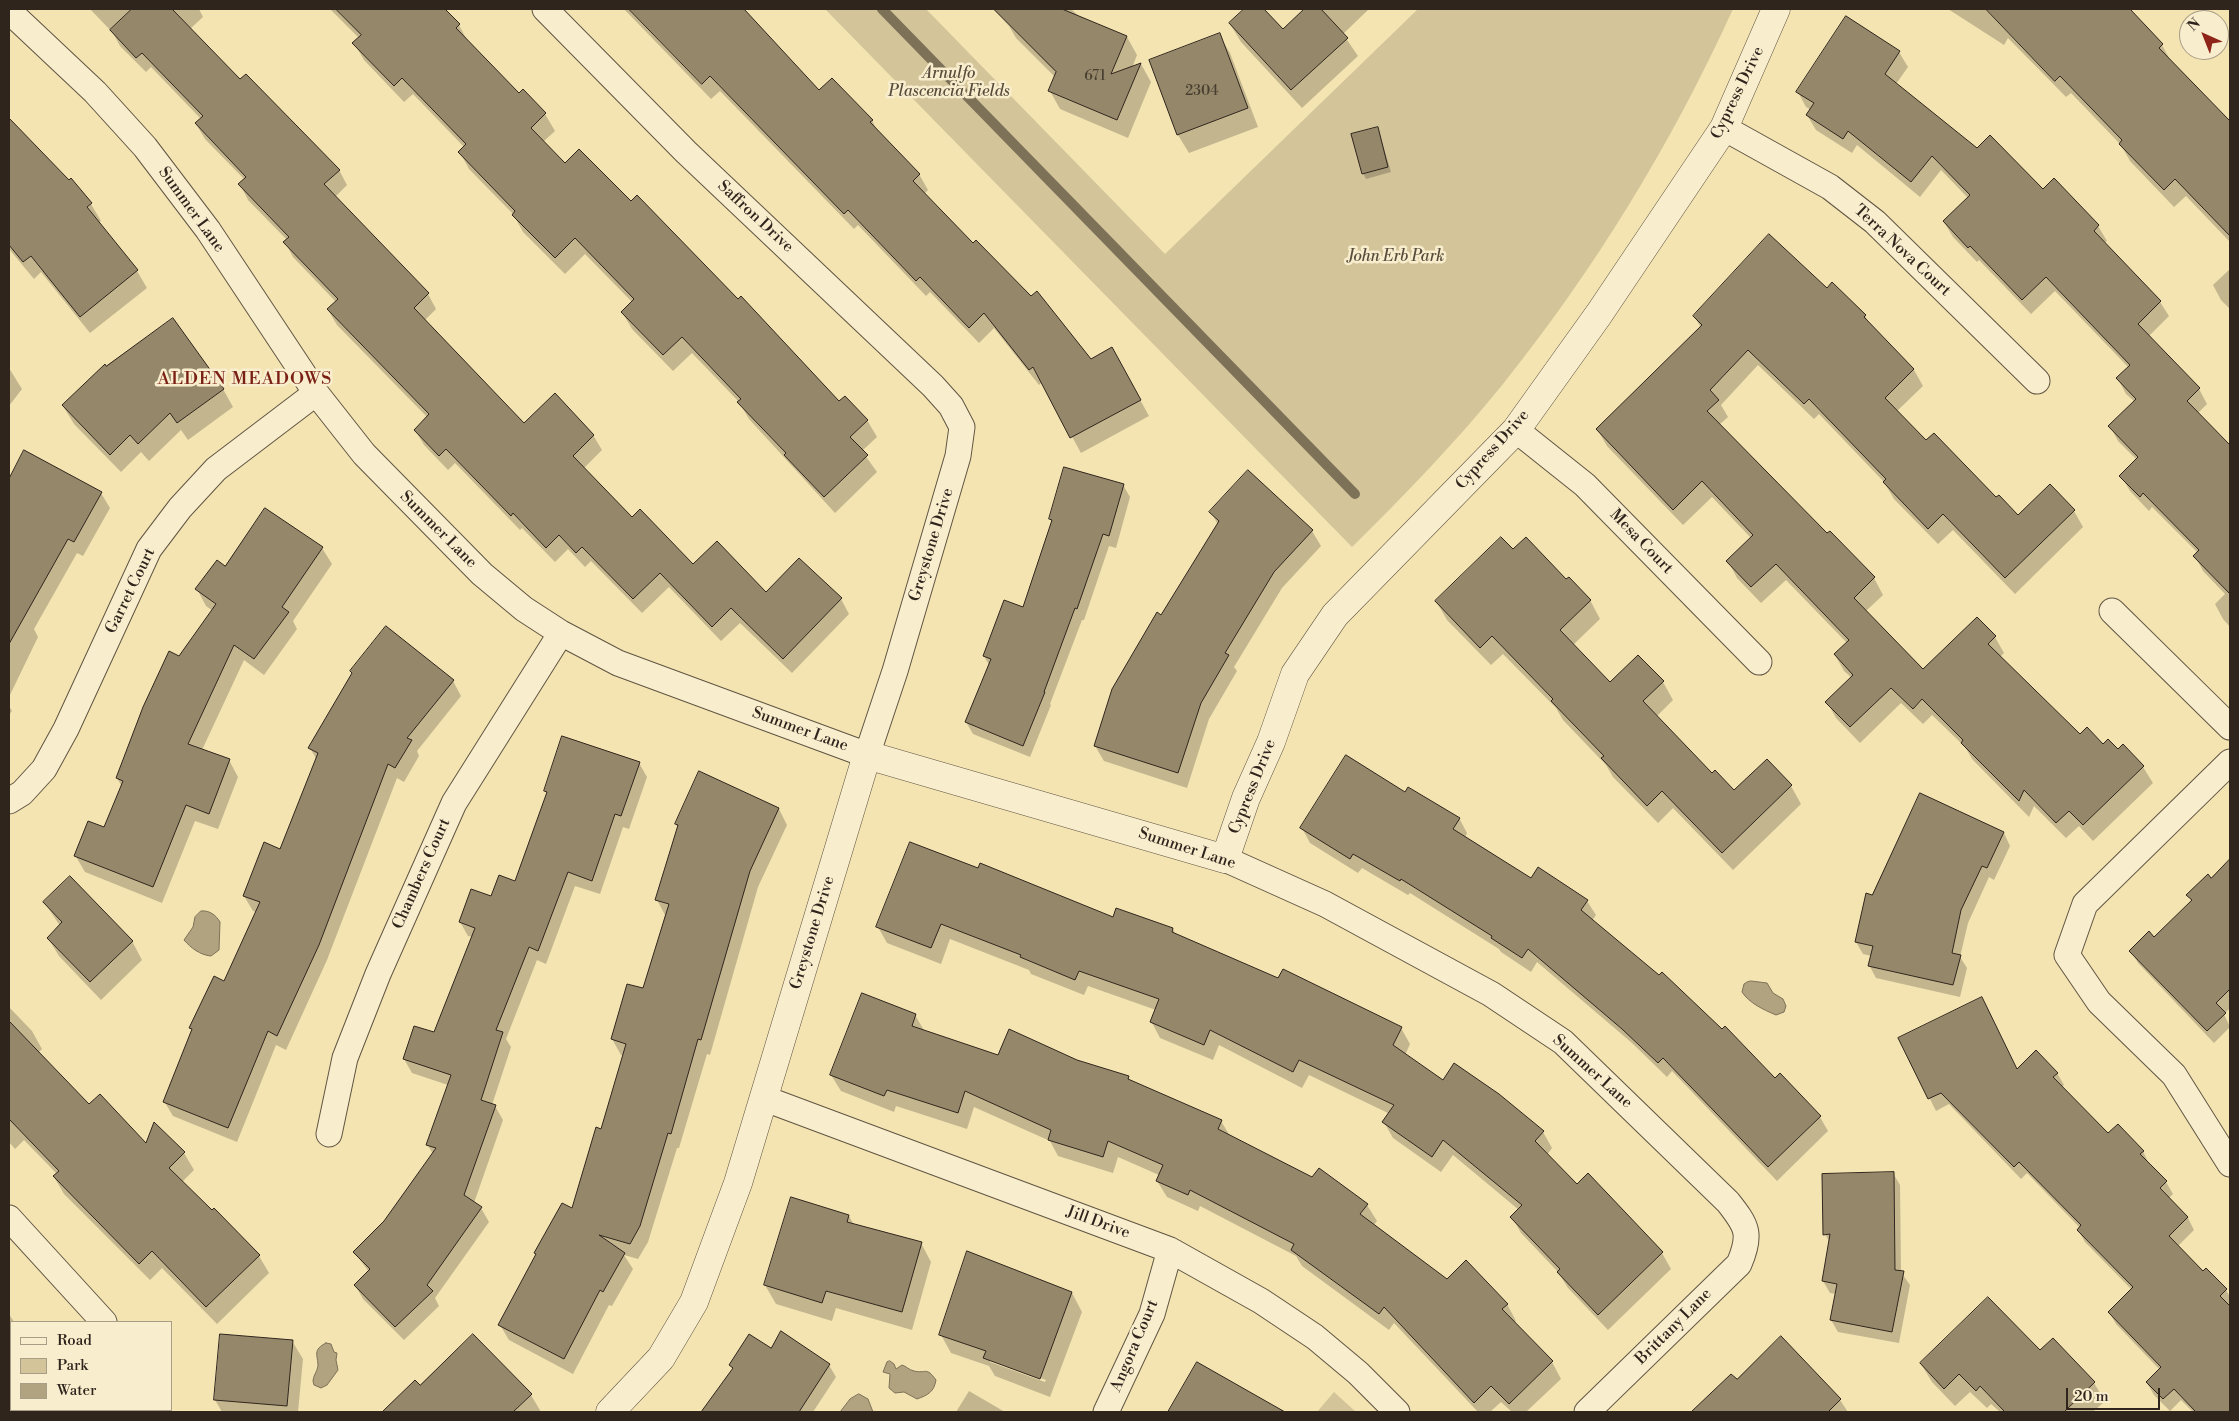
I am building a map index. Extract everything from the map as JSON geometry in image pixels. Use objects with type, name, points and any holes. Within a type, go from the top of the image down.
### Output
[{"type":"street","name":"Saffron Drive","points":[[545,9],[686,152],[933,386],[950,406],[962,427]]},
{"type":"street","name":"Cypress Drive","points":[[1225,859],[1246,798],[1272,742],[1294,674],[1335,615],[1516,430],[1599,314],[1724,128],[1776,9]]},
{"type":"street","name":"Summer Lane","points":[[9,11],[94,92],[145,147],[208,230],[316,393],[364,454],[482,574],[524,609],[561,633],[618,663],[867,755],[1225,859],[1325,904],[1491,994],[1563,1042],[1728,1202],[1744,1223],[1746,1233]]},
{"type":"street","name":"Terra Nova Court","points":[[1724,128],[1830,187],[1875,222],[2037,381]]},
{"type":"street","name":"Garret Court","points":[[9,801],[22,793],[44,769],[66,729],[149,550],[180,508],[216,469],[316,393]]},
{"type":"street","name":"Greystone Drive","points":[[610,1412],[661,1358],[694,1302],[738,1183],[867,755],[895,671],[958,456],[962,427]]},
{"type":"street","name":"Mesa Court","points":[[1516,430],[1585,485],[1759,662]]},
{"type":"street","points":[[2112,612],[2230,727]]},
{"type":"street","name":"Chambers Court","points":[[329,1134],[345,1058],[378,974],[454,803],[561,633]]},
{"type":"street","points":[[2230,762],[2084,904],[2067,955],[2099,1002],[2174,1075],[2230,1164]]},
{"type":"street","name":"Jill Drive","points":[[763,1098],[1170,1250],[1261,1301],[1315,1336],[1358,1373],[1397,1412]]},
{"type":"street","points":[[9,1218],[103,1321]]},
{"type":"street","name":"Brittany Lane","points":[[1588,1412],[1739,1264],[1745,1250],[1746,1233]]},
{"type":"street","name":"Angora Court","points":[[1106,1412],[1152,1314],[1170,1250]]},
{"type":"green space","name":"John Erb Park","points":[[825,9],[926,9],[1165,254],[1418,9],[1733,9],[1658,156],[1630,204],[1569,296],[1503,384],[1467,427],[1411,488],[1352,547]]},
{"type":"green space","points":[[1334,1392],[1356,1412],[1317,1412]]},
{"type":"water","points":[[201,911],[207,911],[220,922],[219,950],[211,956],[196,951],[184,940],[193,927],[195,917]]},
{"type":"water","points":[[1751,981],[1767,983],[1773,993],[1783,999],[1786,1006],[1784,1012],[1776,1015],[1749,1000],[1742,992],[1744,984]]},
{"type":"water","points":[[326,1343],[331,1344],[334,1352],[337,1353],[338,1370],[327,1385],[321,1388],[314,1385],[313,1379],[318,1366],[317,1350]]},
{"type":"water","points":[[890,1361],[896,1369],[902,1365],[918,1372],[926,1371],[930,1373],[936,1380],[932,1390],[917,1399],[904,1392],[895,1393],[889,1388],[890,1374],[883,1372],[887,1362]]},
{"type":"water","points":[[859,1394],[868,1399],[873,1412],[840,1412],[850,1399]]},
{"type":"building","points":[[132,9],[172,9],[240,79],[246,74],[340,170],[324,184],[429,293],[414,308],[524,423],[555,393],[594,435],[573,456],[632,517],[640,509],[693,564],[717,541],[766,592],[799,558],[842,598],[783,659],[731,608],[712,627],[660,573],[633,599],[582,547],[576,553],[559,535],[546,548],[513,513],[511,516],[446,449],[439,456],[414,430],[429,414],[327,309],[338,299],[283,242],[289,237],[238,184],[246,177],[195,123],[203,116],[142,53],[136,58],[110,30]]},
{"type":"building","points":[[336,9],[445,9],[460,24],[456,28],[519,93],[523,89],[546,113],[531,128],[565,163],[579,149],[631,201],[637,195],[738,299],[741,296],[839,401],[845,396],[868,420],[850,437],[868,455],[824,497],[784,455],[786,453],[737,402],[741,399],[682,337],[663,355],[621,312],[634,299],[575,238],[555,258],[512,215],[515,211],[458,152],[466,144],[402,78],[394,86],[352,43],[361,35]]},
{"type":"building","points":[[629,9],[744,9],[819,90],[832,78],[873,120],[870,122],[920,174],[913,181],[973,243],[976,240],[1031,296],[1037,291],[1091,359],[1112,347],[1141,400],[1070,438],[1033,367],[1029,370],[984,313],[969,328],[920,277],[916,281],[848,210],[844,214],[710,76],[702,84]]},
{"type":"building","points":[[994,9],[1062,9],[1127,36],[1111,74],[1141,63],[1117,120],[1048,91],[1056,72]]},
{"type":"building","points":[[1244,9],[1264,9],[1283,29],[1304,9],[1321,9],[1348,38],[1291,90],[1229,23]]},
{"type":"building","points":[[1986,9],[2130,9],[2163,44],[2159,48],[2230,121],[2230,236],[2175,179],[2164,190],[2119,144],[2122,140],[2060,76],[2055,81]]},
{"type":"building","points":[[1846,16],[1900,51],[1885,74],[1977,148],[1990,135],[2043,189],[2054,178],[2099,225],[2094,231],[2161,301],[2138,324],[2200,388],[2187,401],[2230,445],[2230,594],[2193,556],[2199,550],[2143,493],[2140,497],[2119,476],[2138,457],[2108,426],[2136,399],[2116,378],[2130,365],[2046,277],[2022,300],[1970,246],[1968,248],[1943,221],[1970,195],[1932,156],[1911,182],[1848,131],[1843,139],[1806,115],[1814,103],[1796,92]]},
{"type":"building","points":[[1220,33],[1248,108],[1177,135],[1149,60]]},
{"type":"building","points":[[9,118],[69,180],[71,178],[92,203],[87,207],[138,270],[80,317],[31,256],[23,262],[9,245]]},
{"type":"building","points":[[1378,127],[1388,167],[1362,174],[1351,134]]},
{"type":"building","points":[[1769,234],[1827,288],[1832,282],[1866,315],[1864,317],[1914,369],[1885,398],[1926,440],[1934,433],[1996,497],[1999,495],[2018,515],[2050,484],[2075,510],[2005,578],[1943,514],[1928,529],[1883,482],[1886,479],[1809,399],[1804,404],[1748,350],[1710,390],[1719,400],[1707,411],[1827,533],[1830,531],[1875,577],[1854,598],[1923,669],[1977,617],[1996,636],[1988,644],[2080,734],[2087,727],[2103,744],[2108,739],[2118,749],[2123,744],[2144,766],[2083,825],[2069,811],[2056,823],[2024,790],[2019,801],[1961,743],[1963,740],[1922,699],[1913,709],[1891,688],[1850,727],[1825,702],[1853,675],[1834,654],[1849,640],[1776,564],[1751,587],[1726,561],[1753,535],[1702,481],[1673,510],[1596,429],[1702,325],[1693,316]]},
{"type":"building","points":[[173,318],[224,389],[177,423],[170,413],[138,444],[130,435],[110,455],[62,405],[105,364],[106,366]]},
{"type":"building","points":[[24,450],[102,492],[74,542],[68,539],[9,644],[9,479]]},
{"type":"building","points":[[1064,467],[1124,484],[1109,536],[1103,534],[1077,609],[1075,608],[1045,692],[1023,746],[965,722],[991,659],[983,656],[1004,600],[1023,607],[1052,520],[1049,519]]},
{"type":"building","points":[[1248,470],[1313,530],[1274,572],[1225,653],[1229,655],[1201,703],[1178,773],[1094,746],[1112,689],[1157,612],[1161,615],[1219,521],[1209,512]]},
{"type":"building","points":[[265,508],[323,547],[282,607],[289,612],[254,659],[234,645],[188,744],[230,759],[209,814],[186,805],[153,887],[74,856],[88,821],[104,827],[123,781],[116,778],[143,707],[169,651],[179,656],[216,604],[195,589],[217,560],[225,566]]},
{"type":"building","points":[[1501,537],[1513,549],[1526,537],[1566,579],[1569,577],[1591,600],[1560,630],[1610,682],[1638,655],[1664,681],[1643,701],[1712,773],[1715,770],[1734,790],[1767,759],[1792,785],[1722,853],[1662,791],[1647,806],[1601,758],[1604,756],[1551,701],[1553,699],[1492,636],[1480,648],[1435,601]]},
{"type":"building","points":[[386,626],[454,680],[407,738],[412,740],[395,768],[388,764],[319,945],[277,1036],[268,1031],[228,1128],[163,1102],[192,1029],[189,1028],[214,976],[224,981],[260,902],[243,896],[264,842],[280,849],[318,753],[308,748],[352,673],[350,671]]},
{"type":"building","points":[[562,736],[640,762],[621,816],[615,814],[592,881],[568,872],[538,951],[529,947],[496,1030],[503,1032],[481,1100],[496,1105],[464,1195],[482,1207],[427,1285],[433,1291],[395,1327],[354,1285],[370,1269],[353,1252],[384,1221],[436,1148],[426,1145],[451,1075],[403,1059],[414,1026],[434,1032],[475,928],[459,922],[471,889],[491,896],[499,875],[515,881],[547,792],[544,791]]},
{"type":"building","points":[[1346,755],[1405,792],[1408,787],[1460,818],[1453,829],[1531,878],[1538,867],[1588,900],[1581,910],[1659,975],[1662,972],[1722,1029],[1725,1026],[1775,1078],[1780,1073],[1821,1116],[1768,1167],[1663,1058],[1658,1063],[1622,1029],[1528,949],[1522,958],[1491,938],[1492,936],[1401,879],[1400,881],[1353,854],[1350,859],[1300,828]]},
{"type":"building","points":[[699,771],[779,808],[750,871],[701,1040],[698,1039],[671,1134],[668,1133],[640,1226],[630,1244],[599,1235],[625,1253],[603,1292],[600,1290],[564,1359],[498,1325],[536,1254],[534,1253],[562,1203],[572,1208],[596,1127],[601,1129],[626,1044],[611,1039],[627,984],[643,988],[669,904],[655,900],[678,825],[675,824]]},
{"type":"building","points":[[1920,793],[2004,832],[1987,868],[1982,866],[1961,910],[1952,953],[1961,955],[1953,985],[1868,966],[1873,946],[1855,942],[1866,893],[1872,895]]},
{"type":"building","points":[[910,842],[978,868],[980,863],[1113,917],[1116,908],[1173,928],[1172,932],[1278,978],[1283,969],[1402,1027],[1393,1045],[1443,1080],[1454,1063],[1499,1094],[1544,1131],[1535,1141],[1577,1184],[1588,1173],[1663,1252],[1598,1315],[1557,1272],[1560,1269],[1510,1217],[1522,1205],[1443,1140],[1432,1157],[1382,1122],[1394,1105],[1299,1060],[1293,1072],[1210,1030],[1204,1045],[1150,1022],[1159,999],[1079,971],[1075,980],[1020,957],[1021,955],[941,924],[931,948],[876,927]]},
{"type":"building","points":[[2230,859],[2230,989],[2216,1003],[2226,1013],[2207,1031],[2129,951],[2149,931],[2154,937],[2192,900],[2186,895],[2208,874],[2211,878]]},
{"type":"building","points":[[70,876],[133,941],[90,982],[47,938],[62,922],[43,902]]},
{"type":"building","points":[[862,993],[916,1014],[912,1026],[998,1055],[1009,1029],[1077,1060],[1129,1076],[1128,1079],[1222,1120],[1218,1129],[1312,1177],[1319,1168],[1368,1204],[1360,1214],[1447,1279],[1466,1260],[1508,1304],[1502,1309],[1553,1361],[1509,1404],[1491,1386],[1474,1403],[1384,1307],[1379,1314],[1291,1250],[1294,1244],[1190,1190],[1188,1195],[1156,1181],[1163,1165],[1108,1141],[1103,1157],[1048,1140],[1051,1130],[965,1091],[958,1113],[887,1090],[884,1096],[830,1075]]},
{"type":"building","points":[[1982,997],[2017,1069],[2036,1050],[2058,1073],[2053,1077],[2108,1133],[2118,1124],[2144,1151],[2140,1154],[2167,1181],[2160,1188],[2188,1217],[2169,1236],[2203,1271],[2206,1268],[2227,1289],[2220,1296],[2230,1306],[2230,1412],[2196,1412],[2174,1389],[2163,1399],[2146,1382],[2161,1367],[2108,1312],[2133,1287],[2077,1230],[2081,1225],[2019,1162],[2014,1167],[1941,1093],[1928,1099],[1898,1038]]},
{"type":"building","points":[[9,1021],[89,1104],[100,1094],[146,1143],[154,1122],[185,1152],[169,1168],[212,1210],[214,1208],[260,1255],[206,1307],[152,1251],[139,1264],[53,1176],[59,1171],[9,1119]]},
{"type":"building","points":[[1894,1172],[1895,1270],[1904,1271],[1892,1332],[1830,1320],[1837,1284],[1822,1281],[1830,1234],[1823,1235],[1822,1174]]},
{"type":"building","points":[[791,1197],[849,1215],[847,1222],[922,1242],[902,1312],[826,1291],[822,1303],[764,1285]]},
{"type":"building","points":[[967,1251],[1072,1292],[1040,1379],[983,1358],[986,1351],[939,1335]]},
{"type":"building","points":[[1988,1297],[2040,1350],[2053,1338],[2095,1382],[2064,1412],[2005,1412],[1980,1386],[1976,1391],[1959,1374],[1944,1389],[1920,1363]]},
{"type":"building","points":[[781,1331],[830,1364],[799,1412],[701,1412],[733,1368],[729,1365],[749,1334],[771,1348]]},
{"type":"building","points":[[220,1334],[293,1340],[287,1406],[214,1400]]},
{"type":"building","points":[[473,1334],[532,1394],[513,1412],[382,1412],[415,1380],[420,1385]]},
{"type":"building","points":[[1781,1336],[1841,1399],[1828,1412],[1691,1412],[1731,1374],[1737,1379]]},
{"type":"building","points":[[1197,1362],[1285,1412],[1168,1412]]},
{"type":"waterway","points":[[882,9],[1355,494]]},
{"type":"district","name":"ALDEN MEADOWS","points":[[245,380]]},
{"type":"park label","name":"Arnulfo Plascencia Fields","points":[[949,83]]}]
